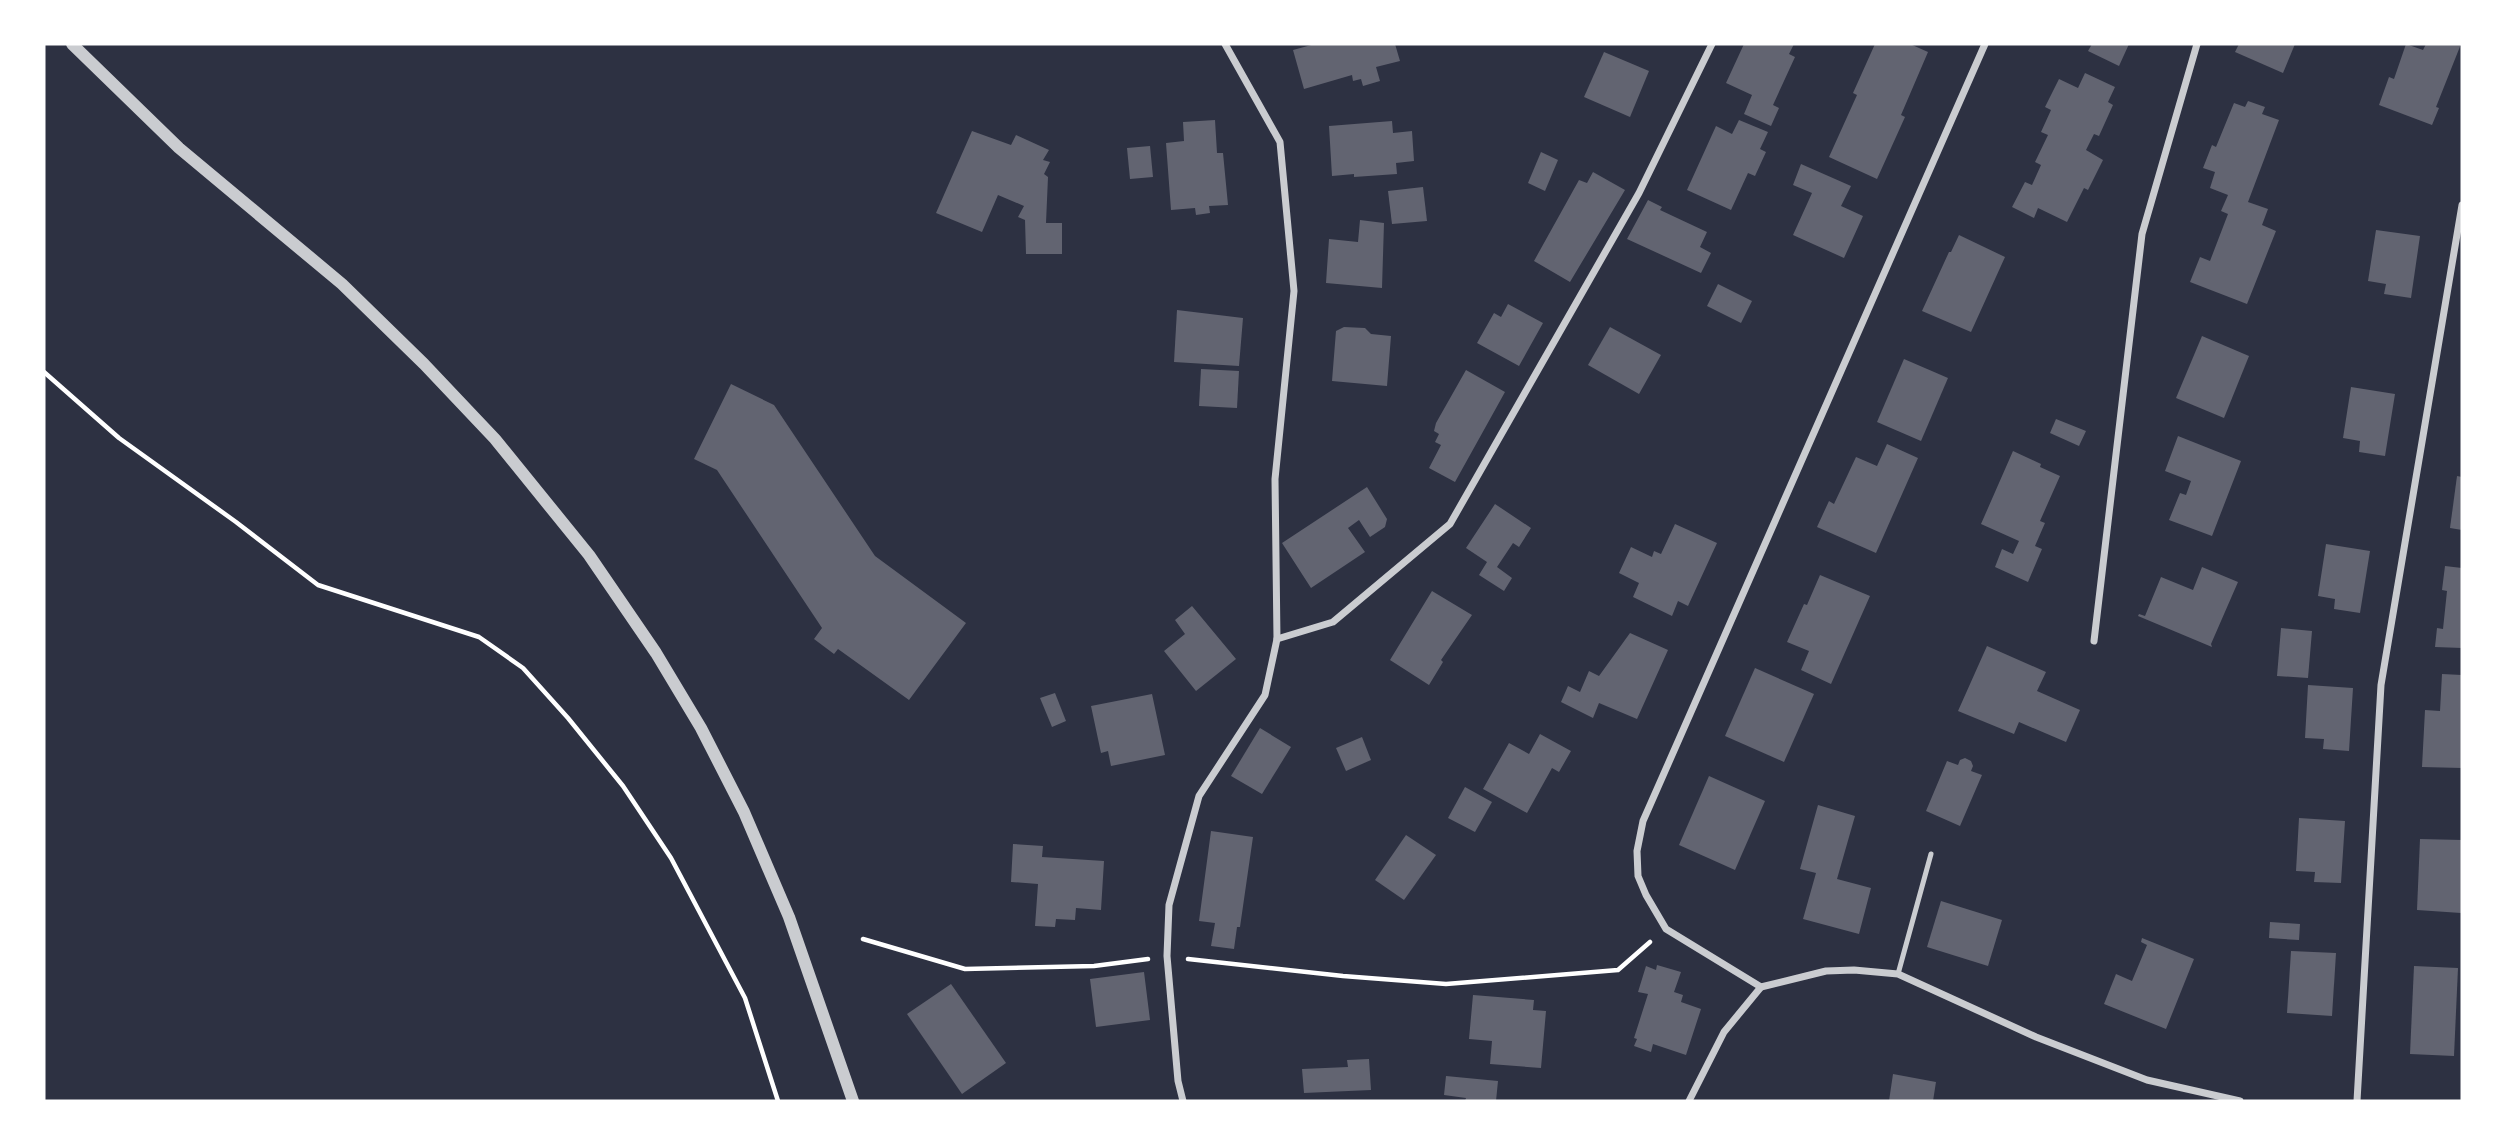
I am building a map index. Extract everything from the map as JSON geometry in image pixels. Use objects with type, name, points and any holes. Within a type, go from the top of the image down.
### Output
[{"type":"street","points":[[72,44],[179,148],[342,284],[424,364],[495,439],[589,555],[656,653],[701,728],[744,812],[789,917],[853,1101]]},
{"type":"street","points":[[1183,1101],[1178,1081],[1167,956],[1169,905],[1199,796],[1265,695],[1277,639],[1275,479],[1294,291],[1280,142],[1225,44]]},
{"type":"street","points":[[1277,639],[1333,622],[1450,524],[1639,193],[1712,44]]},
{"type":"street","points":[[1761,987],[1666,929],[1638,876],[1637,851],[1643,821],[1985,44]]},
{"type":"street","points":[[2094,641],[2142,234],[2197,44]]},
{"type":"street","points":[[2357,1101],[2381,685],[2462,205]]},
{"type":"street","points":[[1689,1101],[1724,1032],[1761,987],[1826,971],[1854,970],[1898,974],[2036,1037],[2147,1080],[2240,1101]]},
{"type":"lane","points":[[1898,974],[1931,854]]},
{"type":"path","points":[[44,372],[119,438],[318,584],[479,637],[523,668],[624,786],[671,858],[745,998],[778,1101]]},
{"type":"path","points":[[863,939],[965,969],[1094,967],[1167,956],[1343,976],[1446,984],[1618,970],[1666,929]]},
{"type":"building","points":[[1315,44],[1395,44],[1400,61],[1376,67],[1380,81],[1363,86],[1361,79],[1353,81],[1352,75],[1304,89],[1293,50]]},
{"type":"building","points":[[1744,44],[1794,44],[1789,54],[1795,57],[1773,105],[1779,108],[1771,126],[1744,114],[1752,95],[1726,83]]},
{"type":"building","points":[[1875,44],[1910,44],[1928,52],[1901,115],[1905,117],[1877,179],[1829,157],[1857,95],[1853,93]]},
{"type":"building","points":[[2092,44],[2129,44],[2119,66],[2088,51]]},
{"type":"building","points":[[2239,44],[2295,44],[2283,73],[2235,52]]},
{"type":"building","points":[[2406,44],[2423,50],[2426,44],[2461,44],[2436,107],[2439,108],[2432,125],[2379,105],[2389,77],[2394,79]]},
{"type":"building","points":[[1604,52],[1649,71],[1630,117],[1584,97]]},
{"type":"building","points":[[2085,73],[2115,87],[2108,102],[2113,105],[2099,136],[2094,134],[2086,150],[2103,160],[2088,190],[2084,188],[2067,222],[2038,208],[2034,218],[2012,207],[2025,182],[2032,185],[2041,165],[2035,162],[2048,135],[2041,132],[2051,110],[2045,107],[2059,79],[2078,88]]},
{"type":"building","points":[[2248,101],[2265,107],[2262,114],[2279,120],[2248,202],[2268,209],[2262,225],[2276,231],[2247,304],[2190,282],[2200,257],[2210,261],[2228,214],[2221,211],[2228,195],[2210,188],[2215,172],[2203,168],[2212,145],[2216,147],[2234,103],[2245,107]]},
{"type":"building","points":[[1215,120],[1217,153],[1223,153],[1228,205],[1209,206],[1210,213],[1196,215],[1195,208],[1171,210],[1166,143],[1184,141],[1183,122]]},
{"type":"building","points":[[1739,120],[1768,132],[1760,149],[1766,152],[1755,176],[1748,173],[1731,210],[1687,190],[1716,126],[1732,134]]},
{"type":"building","points":[[1392,121],[1393,133],[1412,131],[1414,161],[1396,163],[1397,174],[1332,176],[1329,126]]},
{"type":"building","points":[[972,131],[1011,145],[1016,135],[1049,150],[1043,160],[1050,162],[1044,174],[1048,177],[1046,223],[1062,223],[1062,254],[1026,254],[1025,220],[1018,217],[1024,206],[998,195],[982,232],[936,213]]},
{"type":"building","points":[[1150,146],[1153,177],[1130,179],[1127,148]]},
{"type":"building","points":[[1541,152],[1558,160],[1545,191],[1528,183]]},
{"type":"building","points":[[1801,164],[1851,186],[1841,206],[1863,216],[1844,258],[1793,235],[1812,193],[1793,185]]},
{"type":"building","points":[[1593,172],[1625,190],[1570,282],[1534,261],[1579,180],[1587,183]]},
{"type":"building","points":[[1423,187],[1427,221],[1392,224],[1388,191]]},
{"type":"building","points":[[1648,200],[1662,207],[1660,210],[1707,232],[1700,247],[1711,253],[1701,273],[1627,239]]},
{"type":"building","points":[[1360,220],[1384,223],[1382,288],[1326,283],[1329,239],[1358,242]]},
{"type":"building","points":[[2376,230],[2420,236],[2411,298],[2384,294],[2386,284],[2368,281]]},
{"type":"building","points":[[1959,235],[2005,257],[1971,332],[1922,311]]},
{"type":"building","points":[[1718,284],[1752,301],[1741,323],[1707,306]]},
{"type":"building","points":[[1508,304],[1543,323],[1519,366],[1477,343],[1494,313],[1501,317]]},
{"type":"building","points":[[1177,310],[1243,318],[1239,366],[1174,362]]},
{"type":"building","points":[[1344,327],[1365,328],[1371,334],[1391,336],[1387,386],[1332,381],[1336,331]]},
{"type":"building","points":[[1610,327],[1661,355],[1639,394],[1588,365]]},
{"type":"building","points":[[2202,336],[2249,356],[2224,418],[2176,398]]},
{"type":"building","points":[[1904,359],[1948,378],[1921,441],[1877,422]]},
{"type":"building","points":[[1201,369],[1239,371],[1237,408],[1199,406]]},
{"type":"building","points":[[1466,370],[1505,392],[1455,482],[1429,468],[1441,445],[1435,442],[1439,434],[1434,431],[1436,423]]},
{"type":"building","points":[[731,384],[774,405],[875,556],[966,623],[909,700],[838,649],[834,654],[814,639],[822,628],[717,470],[694,459]]},
{"type":"building","points":[[2351,387],[2395,394],[2385,456],[2359,452],[2360,441],[2343,438]]},
{"type":"building","points":[[2056,419],[2086,431],[2079,446],[2050,433]]},
{"type":"building","points":[[2178,436],[2241,461],[2212,536],[2169,520],[2180,493],[2186,495],[2191,481],[2165,471]]},
{"type":"building","points":[[1887,444],[1918,458],[1876,553],[1817,527],[1829,501],[1834,504],[1856,457],[1877,466]]},
{"type":"building","points":[[2013,451],[2060,476],[2040,521],[2045,523],[2035,546],[2042,549],[2028,582],[1995,567],[2002,549],[2013,554],[2019,541],[1981,524]]},
{"type":"building","points":[[2457,476],[2462,477],[2462,530],[2450,528]]},
{"type":"building","points":[[1367,487],[1387,519],[1385,527],[1370,537],[1359,520],[1348,528],[1365,552],[1311,588],[1282,543]]},
{"type":"building","points":[[1495,504],[1531,528],[1519,547],[1513,543],[1497,567],[1512,578],[1504,591],[1479,575],[1487,562],[1466,548]]},
{"type":"building","points":[[1675,524],[1717,543],[1688,606],[1678,601],[1672,616],[1633,597],[1639,583],[1619,573],[1631,547],[1652,557],[1654,551],[1661,554]]},
{"type":"building","points":[[2326,544],[2370,551],[2360,613],[2334,609],[2335,599],[2318,596]]},
{"type":"building","points":[[2445,566],[2462,568],[2462,648],[2435,647],[2437,628],[2443,629],[2447,591],[2442,590]]},
{"type":"building","points":[[2202,567],[2238,582],[2212,647],[2138,616],[2145,616],[2161,577],[2193,590]]},
{"type":"building","points":[[1820,575],[1870,596],[1831,684],[1801,670],[1809,651],[1787,642]]},
{"type":"building","points":[[1432,591],[1472,615],[1441,660],[1443,662],[1429,685],[1390,660]]},
{"type":"building","points":[[1192,606],[1236,659],[1196,691],[1164,651],[1185,634],[1175,620]]},
{"type":"building","points":[[2281,628],[2312,631],[2308,678],[2277,676]]},
{"type":"building","points":[[1630,633],[1668,650],[1637,719],[1599,703],[1593,718],[1561,702],[1568,686],[1580,692],[1589,671],[1599,676]]},
{"type":"building","points":[[1987,646],[2046,672],[2037,691],[2080,710],[2066,742],[2019,722],[2014,734],[1958,711]]},
{"type":"building","points":[[1755,668],[1814,694],[1784,762],[1725,736]]},
{"type":"building","points":[[2442,674],[2462,675],[2462,768],[2422,767],[2425,710],[2440,711]]},
{"type":"building","points":[[2308,685],[2353,688],[2349,751],[2323,749],[2324,739],[2305,738]]},
{"type":"building","points":[[1055,693],[1066,721],[1052,727],[1040,698]]},
{"type":"building","points":[[1152,694],[1165,755],[1111,766],[1108,751],[1101,753],[1091,706]]},
{"type":"building","points":[[1260,728],[1291,747],[1262,794],[1231,776]]},
{"type":"building","points":[[1540,734],[1571,751],[1559,772],[1552,768],[1527,813],[1483,789],[1509,743],[1529,754]]},
{"type":"building","points":[[1362,737],[1371,760],[1346,771],[1336,748]]},
{"type":"building","points":[[1965,758],[1971,761],[1971,771],[1982,775],[1960,826],[1926,811],[1947,761],[1958,765],[1960,760]]},
{"type":"building","points":[[1709,776],[1765,801],[1735,870],[1679,845]]},
{"type":"building","points":[[1465,787],[1492,802],[1475,832],[1448,818]]},
{"type":"building","points":[[1818,805],[1855,816],[1837,879],[1871,888],[1859,934],[1803,919],[1816,873],[1800,869]]},
{"type":"building","points":[[2299,818],[2345,821],[2341,883],[2314,882],[2315,872],[2296,871]]},
{"type":"building","points":[[1211,831],[1253,837],[1240,927],[1237,927],[1234,949],[1211,946],[1215,923],[1199,921]]},
{"type":"building","points":[[1406,835],[1436,855],[1404,900],[1375,880]]},
{"type":"building","points":[[2420,839],[2462,840],[2461,913],[2417,910]]},
{"type":"building","points":[[1013,844],[1043,846],[1042,857],[1104,861],[1101,910],[1076,908],[1075,920],[1056,919],[1055,927],[1035,926],[1038,884],[1011,882]]},
{"type":"building","points":[[1941,901],[2002,920],[1988,966],[1927,947]]},
{"type":"building","points":[[2270,922],[2300,924],[2299,940],[2269,938]]},
{"type":"building","points":[[2142,938],[2194,959],[2166,1029],[2104,1004],[2116,974],[2132,981],[2147,945],[2141,942]]},
{"type":"building","points":[[2291,951],[2336,953],[2332,1016],[2287,1013]]},
{"type":"building","points":[[1657,965],[1681,972],[1674,992],[1683,995],[1681,1002],[1701,1009],[1686,1055],[1653,1044],[1651,1052],[1634,1046],[1648,994],[1638,992],[1646,966],[1656,970]]},
{"type":"building","points":[[2414,966],[2458,968],[2454,1056],[2410,1054]]},
{"type":"building","points":[[1144,972],[1150,1020],[1096,1027],[1090,979]]},
{"type":"building","points":[[951,984],[1006,1063],[962,1094],[907,1014]]},
{"type":"building","points":[[1473,995],[1534,1000],[1533,1010],[1546,1011],[1541,1068],[1490,1064],[1492,1041],[1469,1039]]},
{"type":"building","points":[[1369,1059],[1371,1090],[1304,1093],[1302,1069],[1348,1067],[1347,1060]]},
{"type":"building","points":[[1893,1074],[1936,1082],[1933,1101],[1889,1101]]},
{"type":"building","points":[[1446,1076],[1498,1081],[1496,1101],[1465,1101],[1466,1098],[1444,1095]]}]
